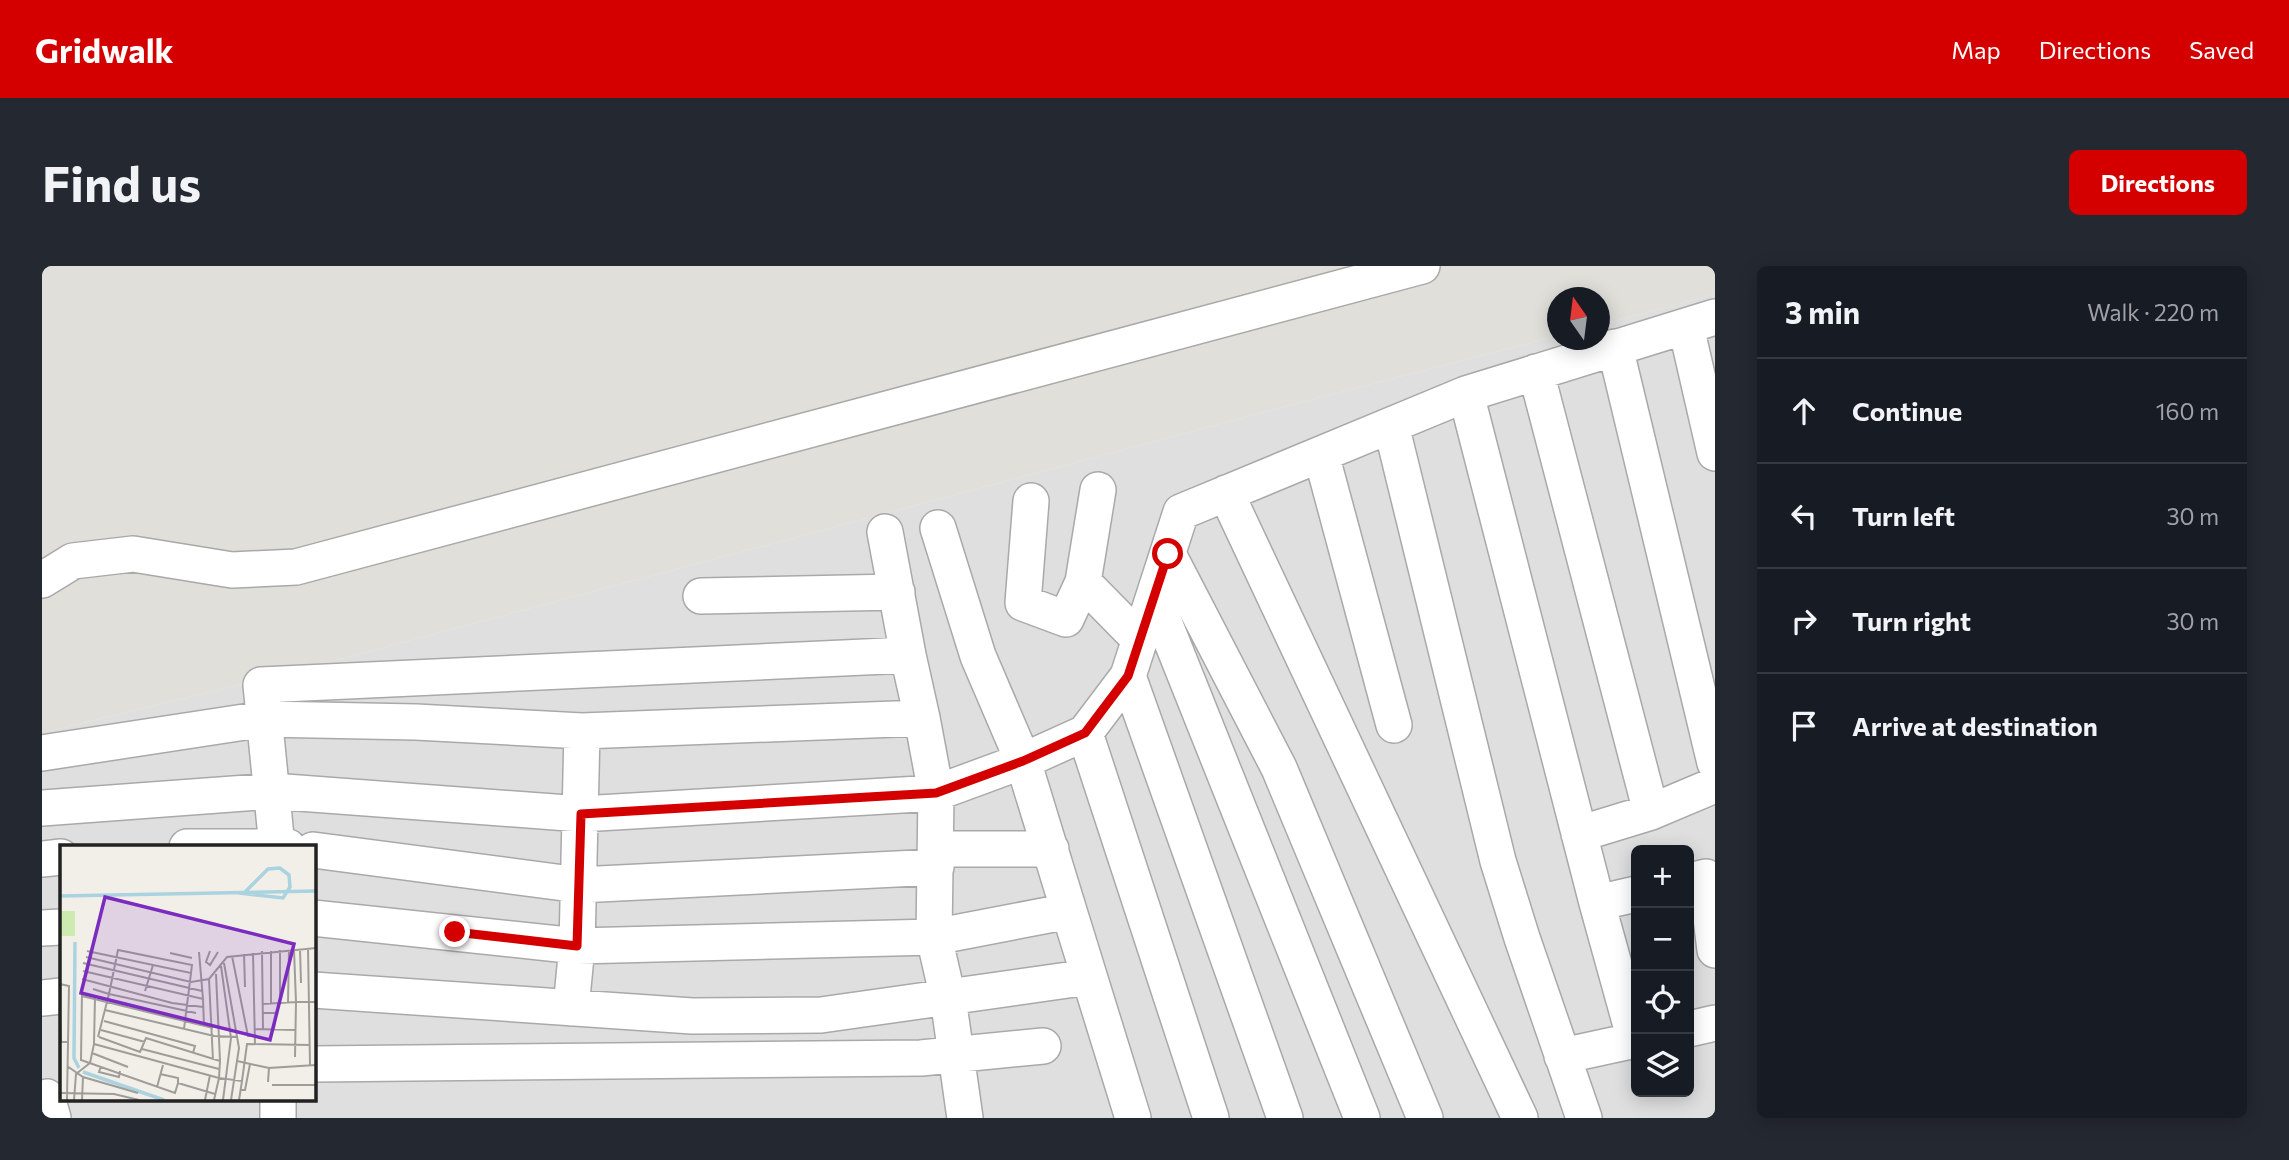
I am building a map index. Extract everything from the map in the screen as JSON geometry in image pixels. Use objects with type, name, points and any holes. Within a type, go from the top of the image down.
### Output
[{"type":"street","points":[[42,580],[72,561],[133,554],[232,570],[296,567],[1422,266]]},
{"type":"street","points":[[42,808],[272,791],[581,814],[936,793],[1023,761],[1085,733],[1128,676],[1181,512],[1466,394],[1701,322],[1715,453]]},
{"type":"street","points":[[1615,347],[1715,763]]},
{"type":"street","points":[[1536,372],[1651,813]]},
{"type":"street","points":[[1466,394],[1597,903],[1626,971],[1635,1034]]},
{"type":"street","points":[[1391,425],[1498,861],[1582,1118]]},
{"type":"street","points":[[1321,454],[1394,725]]},
{"type":"street","points":[[1031,501],[1023,603],[1066,619],[1083,582],[1098,490]]},
{"type":"street","points":[[1226,493],[1520,1118]]},
{"type":"street","points":[[938,528],[978,656],[1023,761],[1133,1118]]},
{"type":"street","points":[[315,850],[579,885],[936,867],[936,793],[885,531]]},
{"type":"street","points":[[1168,554],[1279,768],[1425,1118]]},
{"type":"street","points":[[1083,582],[1140,640]]},
{"type":"street","points":[[701,596],[897,592]]},
{"type":"street","points":[[1154,597],[1362,1118]]},
{"type":"street","points":[[280,845],[261,685],[908,655]]},
{"type":"street","points":[[1128,676],[1285,1118]]},
{"type":"street","points":[[42,753],[264,719],[416,722],[582,731],[922,718]]},
{"type":"street","points":[[570,1008],[577,946],[582,731]]},
{"type":"street","points":[[1085,733],[1211,1118]]},
{"type":"street","points":[[1579,834],[1651,813],[1715,785]]},
{"type":"street","points":[[936,849],[1051,849]]},
{"type":"street","points":[[936,849],[934,937],[948,998],[965,1118]]},
{"type":"street","points":[[42,859],[60,857]]},
{"type":"street","points":[[1694,880],[1706,877],[1715,948],[1694,953]]},
{"type":"street","points":[[1597,903],[1631,895]]},
{"type":"street","points":[[315,918],[577,946],[934,937],[1069,911]]},
{"type":"street","points":[[42,928],[60,927]]},
{"type":"street","points":[[315,990],[692,1016],[821,1015],[1089,977]]},
{"type":"street","points":[[42,998],[60,996]]},
{"type":"street","points":[[1694,1028],[1715,1023]]},
{"type":"street","points":[[1562,1056],[1631,1041]]},
{"type":"street","points":[[315,1064],[921,1058],[1043,1046]]},
{"type":"street","points":[[278,1100],[278,1118]]},
{"type":"shaded area","points":[[42,266],[1715,266],[1715,294],[1610,322],[1610,287],[1547,287],[1547,339],[296,671],[42,733]]},
{"type":"shaded area","points":[[1715,294],[1715,1118],[42,1118],[42,733],[296,671],[1547,339],[1547,350],[1610,350],[1610,322]]},
{"type":"route","points":[[455,932],[577,946],[581,814],[936,793],[1023,761],[1085,733],[1128,676],[1168,554]]}]
